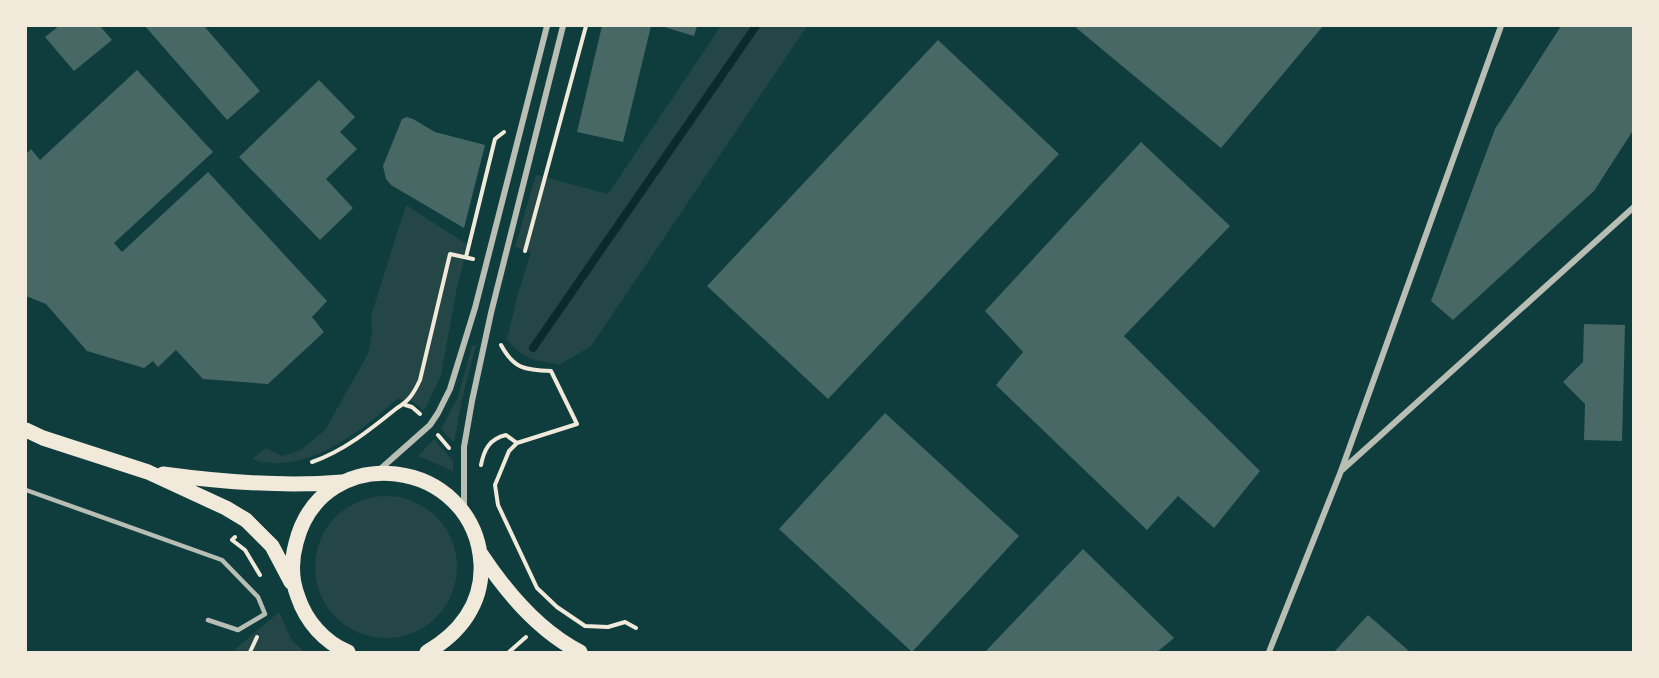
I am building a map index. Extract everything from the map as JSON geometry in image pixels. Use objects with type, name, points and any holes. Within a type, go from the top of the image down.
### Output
[{"type":"main road","points":[[26,430],[43,438],[148,472],[226,508],[246,520],[272,546],[311,623],[324,638],[343,651]]},
{"type":"main road","points":[[26,436],[43,438]]},
{"type":"main road","points":[[148,472],[230,481],[324,484],[345,482],[377,473],[394,473],[426,481],[454,500],[472,525],[481,553],[482,570],[479,587],[467,618],[444,643],[427,652]]},
{"type":"main road","points":[[295,590],[292,571],[293,553],[298,535],[316,504],[345,482]]},
{"type":"main road","points":[[481,553],[504,586],[534,618],[580,652]]},
{"type":"street","points":[[377,473],[430,425],[456,373],[547,26]]},
{"type":"street","points":[[464,513],[463,459],[472,401],[502,267],[563,26]]},
{"type":"street","points":[[1269,652],[1341,471],[1501,26]]},
{"type":"street","points":[[1341,471],[1634,207]]},
{"type":"lane","points":[[26,490],[222,560],[258,597],[265,614],[238,630],[208,620]]},
{"type":"path","points":[[502,267],[519,272],[586,26]]},
{"type":"path","points":[[304,464],[336,452],[374,427],[397,408],[405,405],[420,380],[450,254],[486,263]]},
{"type":"path","points":[[499,342],[509,360],[529,370],[551,371],[578,424],[518,443],[509,451],[495,485],[498,505],[537,588],[557,608],[585,626],[608,627],[625,622],[636,628]]},
{"type":"path","points":[[405,405],[412,407],[421,415],[456,456],[472,464],[481,465],[486,447],[500,436],[506,435],[518,443]]},
{"type":"shaded area","points":[[721,26],[807,26],[591,346],[559,365],[524,355],[507,339],[531,252],[515,247],[536,175],[608,194]]},
{"type":"shaded area","points":[[406,205],[468,245],[457,287],[441,375],[424,411],[412,401],[397,399],[349,437],[311,457],[292,462],[272,463],[252,459],[266,448],[282,456],[301,450],[325,430],[368,354],[372,334],[371,316]]},
{"type":"shaded area","points":[[476,345],[454,442],[441,429],[458,397],[472,346]]},
{"type":"shaded area","points":[[434,439],[453,461],[453,471],[418,456]]},
{"type":"shaded area","points":[[386,496],[413,502],[436,517],[451,540],[457,567],[451,594],[436,617],[413,632],[386,638],[359,632],[336,617],[321,594],[315,567],[321,540],[336,517],[359,502]]},
{"type":"shaded area","points":[[279,612],[292,641],[305,652],[232,652]]},
{"type":"building","points":[[59,26],[100,26],[112,40],[74,71],[45,37]]},
{"type":"building","points":[[145,26],[204,26],[260,91],[227,120]]},
{"type":"building","points":[[602,26],[651,26],[623,142],[577,132]]},
{"type":"building","points":[[661,26],[697,26],[694,36]]},
{"type":"building","points":[[1074,26],[1323,26],[1221,148]]},
{"type":"building","points":[[1561,26],[1634,26],[1634,129],[1594,191],[1453,320],[1431,301],[1495,129]]},
{"type":"building","points":[[938,40],[1059,154],[828,399],[707,286]]},
{"type":"building","points":[[137,70],[213,152],[114,243],[122,252],[208,172],[327,301],[312,317],[324,332],[268,384],[203,379],[176,350],[158,367],[153,361],[144,368],[87,351],[46,304],[26,296],[26,154],[31,149],[40,160]]},
{"type":"building","points":[[319,80],[355,117],[340,132],[357,149],[326,179],[353,208],[320,240],[239,157]]},
{"type":"building","points":[[407,117],[435,132],[485,145],[464,228],[391,185],[386,179],[383,166],[402,119]]},
{"type":"building","points":[[1141,142],[1230,226],[1124,336],[1260,471],[1214,528],[1178,496],[1147,530],[996,385],[1023,352],[985,311]]},
{"type":"building","points":[[1584,324],[1625,325],[1622,441],[1584,440],[1585,404],[1563,382],[1583,362]]},
{"type":"building","points":[[885,413],[1019,536],[912,652],[779,529]]},
{"type":"building","points":[[1083,549],[1174,638],[1157,652],[985,652]]},
{"type":"building","points":[[1368,615],[1410,652],[1334,652]]},
{"type":"waterway","points":[[533,348],[756,26]]}]
